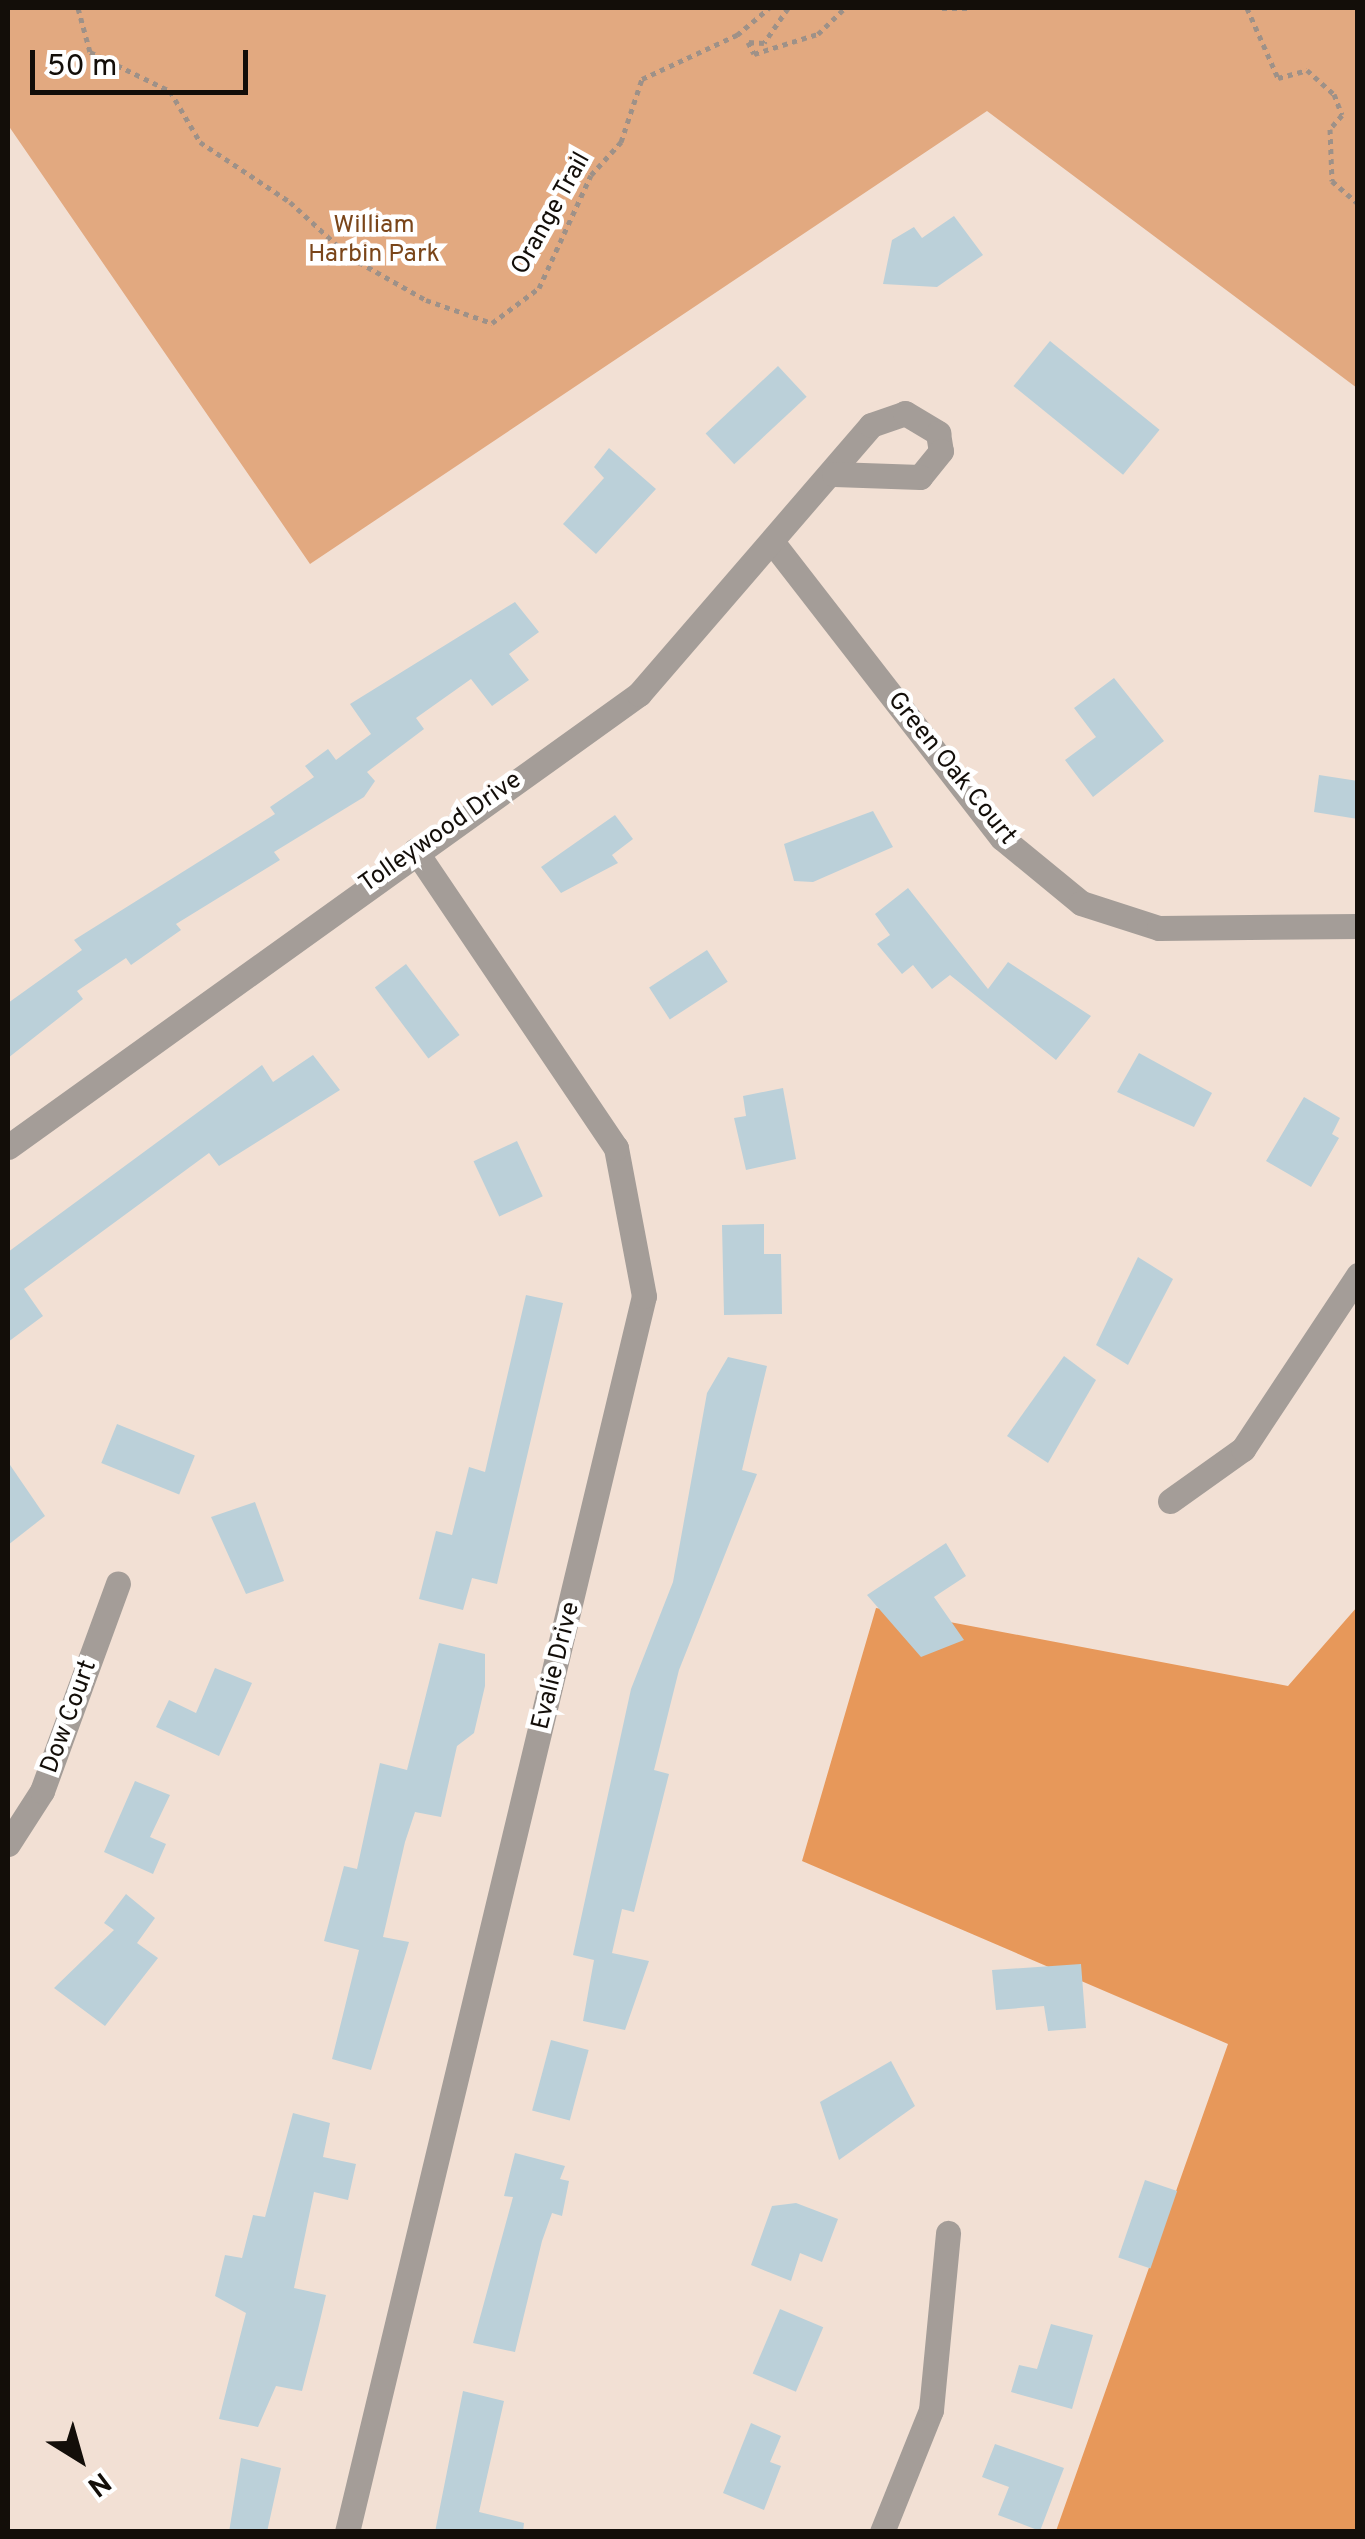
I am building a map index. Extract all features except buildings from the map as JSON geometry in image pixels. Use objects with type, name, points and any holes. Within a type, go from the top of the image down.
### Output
[{"type":"street","name":"Tolleywood Drive","points":[[8,1147],[414,850],[638,694],[834,474]]},
{"type":"street","name":"Green Oak Court","points":[[772,543],[1002,838],[1081,902],[1158,928],[1358,926]]},
{"type":"street","name":"Evalie Drive","points":[[347,2532],[644,1296],[616,1148],[414,850]]},
{"type":"street","points":[[1170,1501],[1243,1449],[1358,1276]]},
{"type":"street","name":"Dow Court","points":[[8,1844],[42,1791],[118,1582]]},
{"type":"street","points":[[882,2532],[931,2410],[948,2233]]},
{"type":"path","name":"Orange Trail","points":[[78,8],[90,52],[170,90],[200,142],[290,202],[350,257],[426,300],[492,323],[539,288],[591,175],[621,142],[642,79],[738,36],[769,8]]},
{"type":"path","points":[[788,8],[764,43],[748,42],[754,54],[818,34],[844,8]]},
{"type":"path","points":[[942,8],[972,8]]},
{"type":"path","points":[[1247,8],[1278,78],[1308,70],[1334,94],[1342,115],[1330,129],[1332,181],[1358,204]]},
{"type":"green space","name":"William Harbin Park","points":[[8,8],[1357,8],[1357,388],[987,111],[310,564],[8,125]]},
{"type":"shaded area","points":[[1357,1607],[1357,2531],[1056,2531],[1228,2044],[802,1861],[876,1608],[1288,1686]]}]
